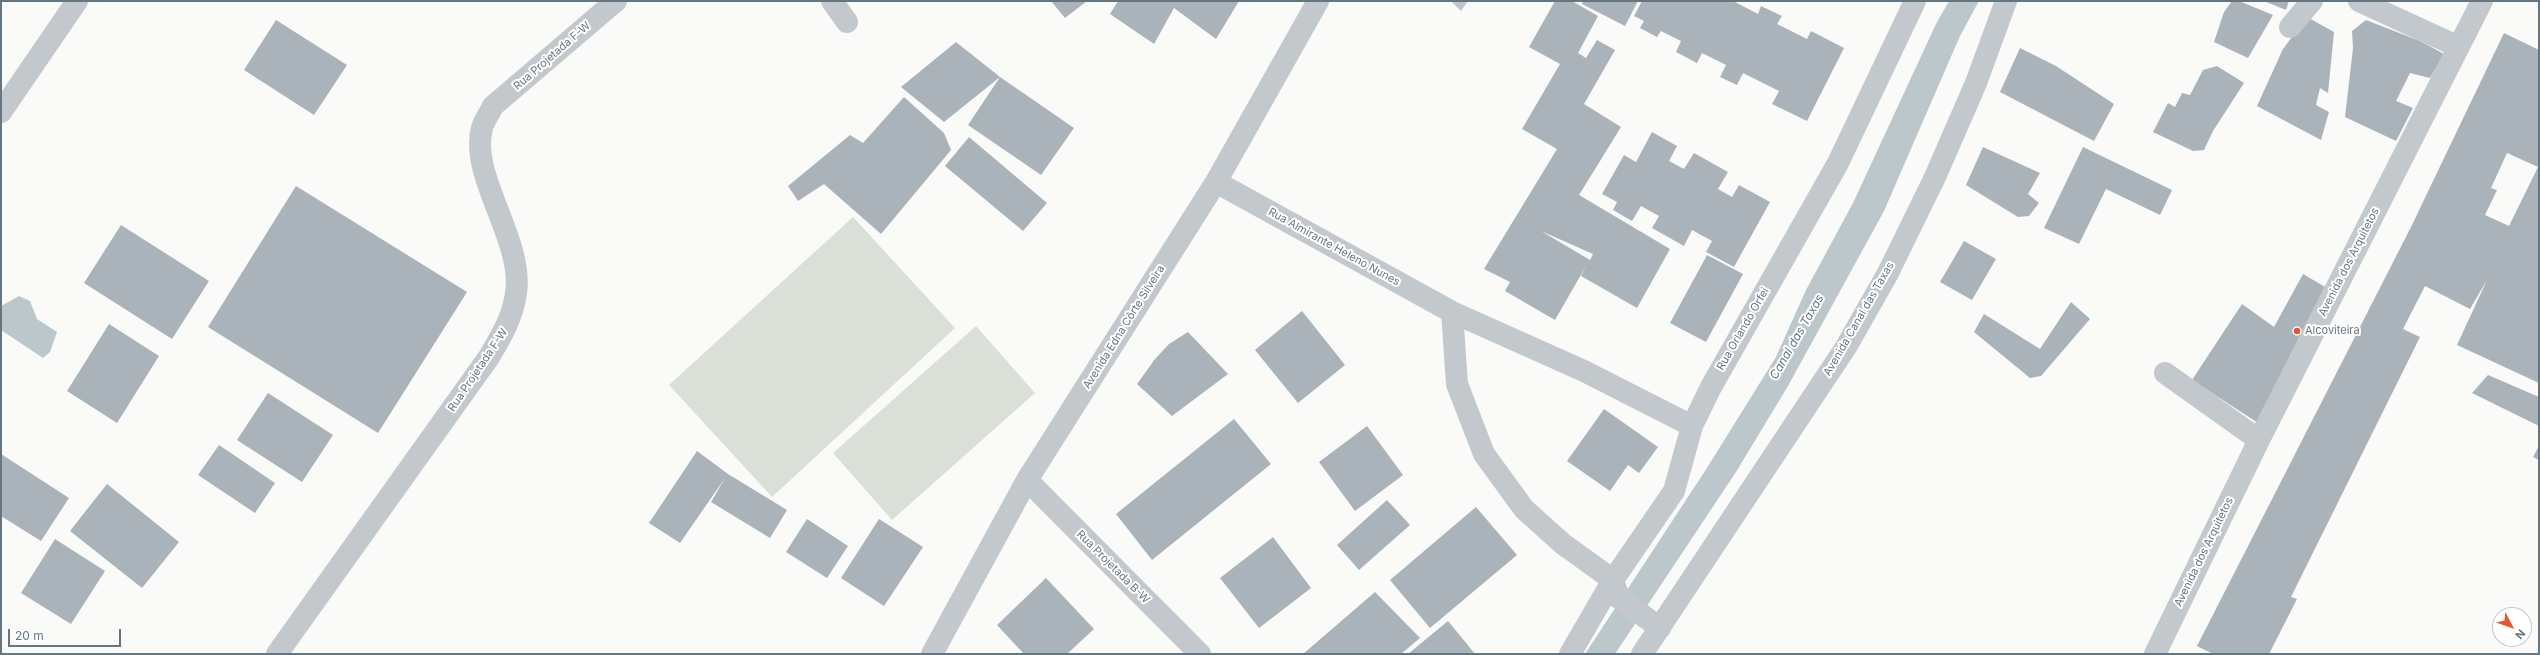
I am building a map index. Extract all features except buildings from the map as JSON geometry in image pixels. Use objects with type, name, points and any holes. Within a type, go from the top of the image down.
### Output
[{"type":"street","points":[[1,112],[77,1]]},
{"type":"street","name":"Rua Projetada F-W","points":[[278,654],[489,357],[508,325],[516,293],[516,262],[481,158],[482,128],[493,106],[616,1]]},
{"type":"street","points":[[832,1],[847,22]]},
{"type":"street","name":"Avenida Edna Côrte Silveira","points":[[932,654],[1027,480],[1216,182],[1318,1]]},
{"type":"street","name":"Rua Orlando Orfei","points":[[1570,654],[1616,589],[1674,491],[1692,426],[1711,387],[1838,162],[1915,1]]},
{"type":"street","name":"Avenida Canal das Taxas","points":[[1642,654],[1654,623],[1846,347],[1888,273],[1935,177],[1976,83],[2006,1]]},
{"type":"street","points":[[2290,27],[2312,1]]},
{"type":"street","points":[[2359,1],[2459,47]]},
{"type":"street","name":"Avenida dos Arquitetos","points":[[2154,654],[2259,440],[2482,1]]},
{"type":"street","name":"Rua Almirante Heleno Nunes","points":[[1216,182],[1452,312],[1584,371],[1692,426]]},
{"type":"street","points":[[1452,312],[1457,384],[1484,454],[1524,509],[1654,623]]},
{"type":"street","points":[[2165,373],[2259,440]]},
{"type":"street","name":"Rua Projetada B-W","points":[[1027,480],[1200,654]]},
{"type":"shaded area","points":[[853,217],[955,328],[772,497],[669,385]]},
{"type":"shaded area","points":[[976,326],[1035,393],[892,520],[833,453]]},
{"type":"water","points":[[1451,1],[1468,1],[1461,11]]},
{"type":"water","name":"Canal das Taxas","points":[[1949,1],[1979,1],[1960,36],[1884,211],[1788,386],[1736,472],[1615,654],[1585,654],[1705,471],[1776,357],[1806,290],[1853,203],[1936,24]]},
{"type":"water","points":[[19,296],[30,301],[37,319],[57,332],[50,352],[43,358],[1,330],[1,306]]},
{"type":"place","name":"Alcoviteira","points":[[2297,331]]}]
